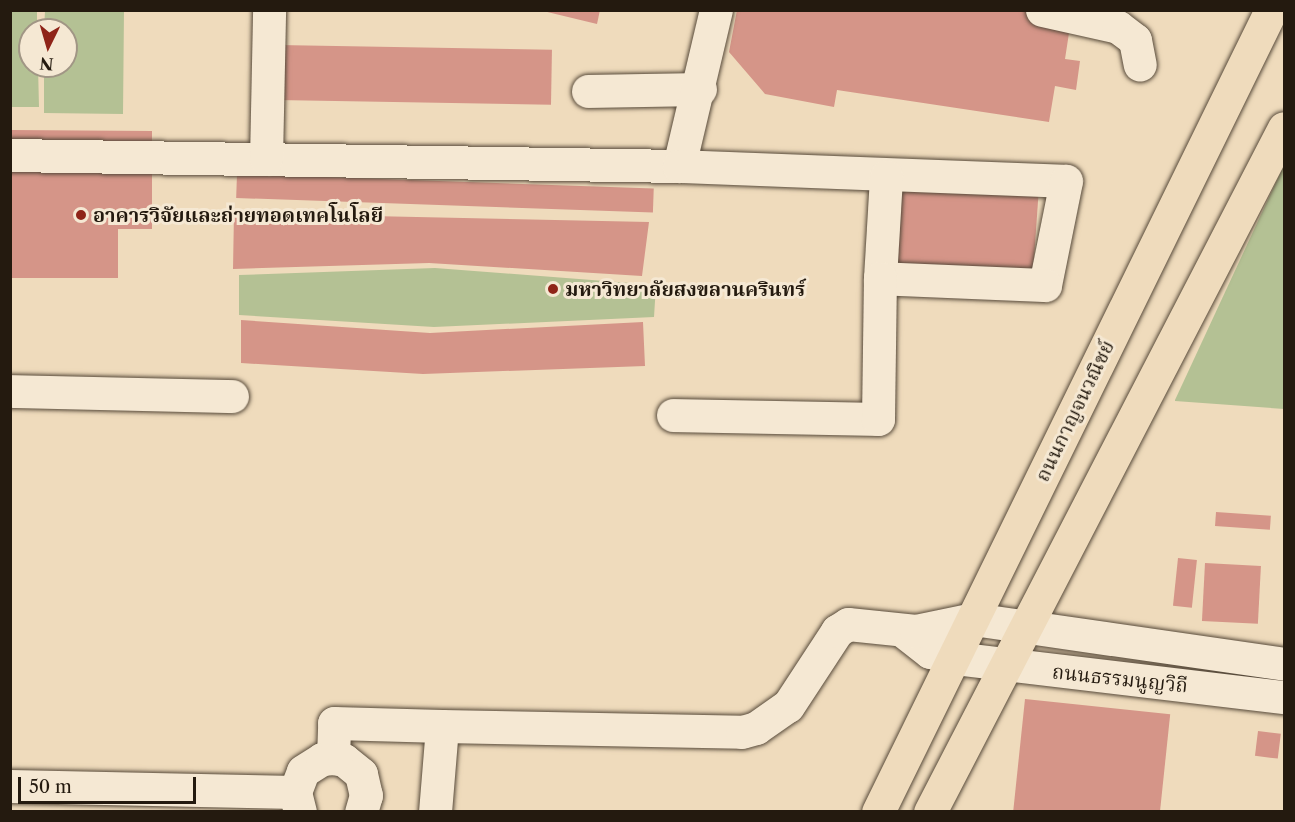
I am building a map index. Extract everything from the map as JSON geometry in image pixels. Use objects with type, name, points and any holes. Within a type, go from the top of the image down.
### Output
[{"type":"main road","name":"ถนนกาญจนวณิชย์","points":[[878,812],[1271,10]]},
{"type":"main road","points":[[930,812],[1003,666],[1284,128]]},
{"type":"street","points":[[266,159],[269,10]]},
{"type":"street","points":[[679,166],[700,89],[716,10]]},
{"type":"street","points":[[1042,10],[1118,27],[1135,40],[1140,66]]},
{"type":"street","points":[[588,91],[700,89]]},
{"type":"street","points":[[10,155],[679,166],[886,176],[1066,181],[1045,285],[880,278]]},
{"type":"street","points":[[673,416],[878,419],[880,278],[886,176]]},
{"type":"street","points":[[10,391],[232,396]]},
{"type":"street","points":[[333,758],[334,723],[742,732],[756,728],[788,706],[842,626],[861,624],[903,631],[943,628],[973,619]]},
{"type":"street","name":"ถนนธรรมนูญวิถี","points":[[973,619],[1284,664]]},
{"type":"street","name":"ถนนธรรมนูญวิถี","points":[[903,631],[930,652],[955,658],[1003,666],[1284,697]]},
{"type":"street","points":[[435,812],[442,726]]},
{"type":"street","points":[[10,786],[298,802],[303,771],[311,764],[333,758],[353,766],[361,774],[366,795],[361,812]]},
{"type":"green space","points":[[10,11],[37,11],[37,18],[18,18],[18,78],[38,78],[39,107],[11,107]]},
{"type":"green space","points":[[45,11],[124,11],[123,114],[44,113],[44,78],[78,78],[78,18],[45,18]]},
{"type":"green space","points":[[1284,165],[1284,409],[1175,401],[1175,400]]},
{"type":"green space","points":[[435,268],[656,285],[654,317],[434,327],[239,315],[239,275]]},
{"type":"building","points":[[539,10],[600,10],[597,24]]},
{"type":"building","points":[[737,10],[1023,10],[1071,20],[1065,59],[1080,61],[1076,90],[1055,86],[1049,122],[837,90],[834,107],[765,94],[729,52]]},
{"type":"building","points":[[278,45],[552,50],[551,105],[277,100]]},
{"type":"building","name":"อาคารวิจัยและถ่ายทอดเทคโนโลยี","points":[[12,130],[152,131],[152,229],[118,229],[118,278],[10,278]]},
{"type":"building","points":[[237,174],[654,189],[653,213],[236,198]]},
{"type":"building","points":[[891,182],[1039,192],[1033,273],[885,263]]},
{"type":"building","points":[[234,213],[649,222],[642,276],[429,263],[233,269]]},
{"type":"building","points":[[241,320],[430,333],[643,322],[645,366],[423,374],[241,363]]},
{"type":"building","points":[[1216,512],[1271,516],[1270,530],[1215,526]]},
{"type":"building","points":[[1178,558],[1197,560],[1192,608],[1173,606]]},
{"type":"building","points":[[1205,563],[1261,566],[1258,624],[1202,621]]},
{"type":"building","points":[[1025,699],[1170,714],[1160,812],[1013,812]]},
{"type":"building","points":[[1258,731],[1281,734],[1278,759],[1255,756]]},
{"type":"place","name":"อาคารวิจัยและถ่ายทอดเทคโนโลยี","points":[[81,215]]},
{"type":"place","name":"มหาวิทยาลัยสงขลานครินทร์","points":[[553,289]]}]
